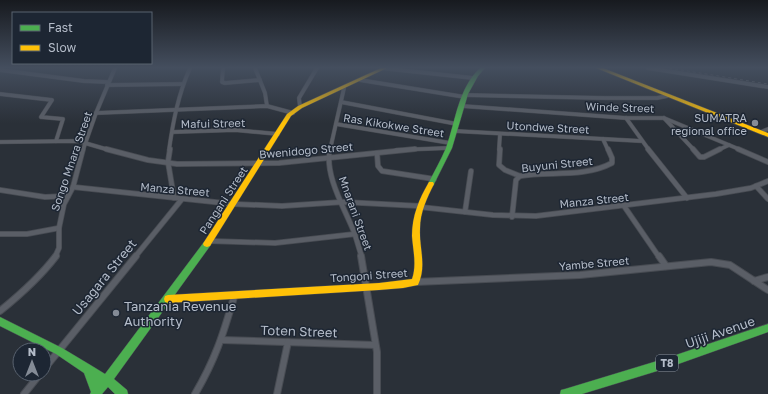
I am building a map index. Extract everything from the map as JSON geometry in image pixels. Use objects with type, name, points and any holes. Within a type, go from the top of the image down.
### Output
[{"type":"main road","name":"Pangani Street","points":[[96,394],[210,241],[293,112],[300,107],[347,86]]},
{"type":"main road","name":"Tongoni Street","points":[[168,299],[397,286],[415,282],[418,271],[415,234],[420,207],[449,146],[469,86]]},
{"type":"main road","points":[[643,86],[764,134]]},
{"type":"main road","points":[[0,321],[59,351],[88,370],[98,374],[123,394]]},
{"type":"main road","name":"Ujiji Avenue","points":[[566,394],[667,363],[768,328]]},
{"type":"main road","points":[[88,370],[96,394]]},
{"type":"street","name":"Songo Mnara Street","points":[[0,311],[30,286],[52,262],[60,248],[59,228],[64,204],[72,187],[85,142],[107,86]]},
{"type":"street","points":[[174,198],[168,162],[176,109],[182,86]]},
{"type":"street","points":[[262,86],[267,106]]},
{"type":"street","points":[[300,107],[299,98],[306,86]]},
{"type":"street","points":[[402,86],[465,96],[657,98],[667,96]]},
{"type":"street","name":"Mnarani Street","points":[[344,88],[328,158],[334,184],[343,202],[363,261],[377,352],[377,394]]},
{"type":"street","points":[[0,94],[52,100],[41,117],[63,119],[56,141]]},
{"type":"street","points":[[341,102],[457,124]]},
{"type":"street","points":[[96,113],[267,106],[293,112]]},
{"type":"street","name":"Winde Street","points":[[462,106],[626,118],[664,118],[768,162]]},
{"type":"street","points":[[626,118],[641,141],[687,198]]},
{"type":"street","points":[[664,118],[700,157],[704,157],[730,145]]},
{"type":"street","name":"Ras Kikokwe Street","points":[[336,124],[449,146]]},
{"type":"street","points":[[764,134],[768,129]]},
{"type":"street","name":"Mafui Street","points":[[173,132],[235,130],[278,134]]},
{"type":"street","name":"Utondwe Street","points":[[455,131],[641,141]]},
{"type":"street","points":[[500,134],[499,165],[505,170],[520,176]]},
{"type":"street","name":"Buyuni Street","points":[[512,217],[516,180],[520,176],[589,170],[607,166],[612,163],[612,158],[603,139]]},
{"type":"street","name":"Bwenidogo Street","points":[[0,142],[85,142],[125,155],[187,164],[279,163],[449,146]]},
{"type":"street","points":[[377,153],[378,166],[382,171],[434,179]]},
{"type":"street","points":[[465,212],[471,171]]},
{"type":"street","name":"Manza Street","points":[[72,187],[233,204],[282,206],[343,202],[420,207],[512,217],[536,216],[716,194],[756,186],[768,181]]},
{"type":"street","points":[[756,186],[768,199]]},
{"type":"street","points":[[0,190],[45,197],[68,196]]},
{"type":"street","name":"Usagara Street","points":[[52,359],[182,199]]},
{"type":"street","points":[[624,206],[666,266]]},
{"type":"street","points":[[0,234],[27,234],[59,228]]},
{"type":"street","points":[[210,241],[275,243],[355,234]]},
{"type":"street","name":"Yambe Street","points":[[415,282],[580,275],[720,262],[730,265],[768,290]]},
{"type":"street","points":[[754,281],[768,277]]},
{"type":"street","points":[[195,394],[210,369],[222,340],[234,296]]},
{"type":"street","name":"Toten Street","points":[[222,340],[375,345]]},
{"type":"street","points":[[276,394],[288,342]]},
{"type":"street","points":[[24,394],[34,382]]},
{"type":"traffic: fast","points":[[431,184],[449,148],[461,105],[468,86]]},
{"type":"traffic: fast","points":[[0,321],[59,351],[88,370],[107,380],[207,244]]},
{"type":"traffic: fast","points":[[565,394],[667,363],[768,328]]},
{"type":"traffic: fast","points":[[88,370],[96,393]]},
{"type":"traffic: fast","points":[[95,394],[107,380],[123,394]]},
{"type":"traffic: slow","points":[[207,244],[289,115],[300,107],[345,86]]},
{"type":"traffic: slow","points":[[645,86],[768,135]]},
{"type":"traffic: slow","points":[[168,299],[379,287],[415,282],[419,262],[416,223],[421,206],[431,184]]},
{"type":"place","name":"SUMATRA regional office","points":[[755,123]]},
{"type":"place","name":"Tanzania Revenue Authority","points":[[116,313]]}]
